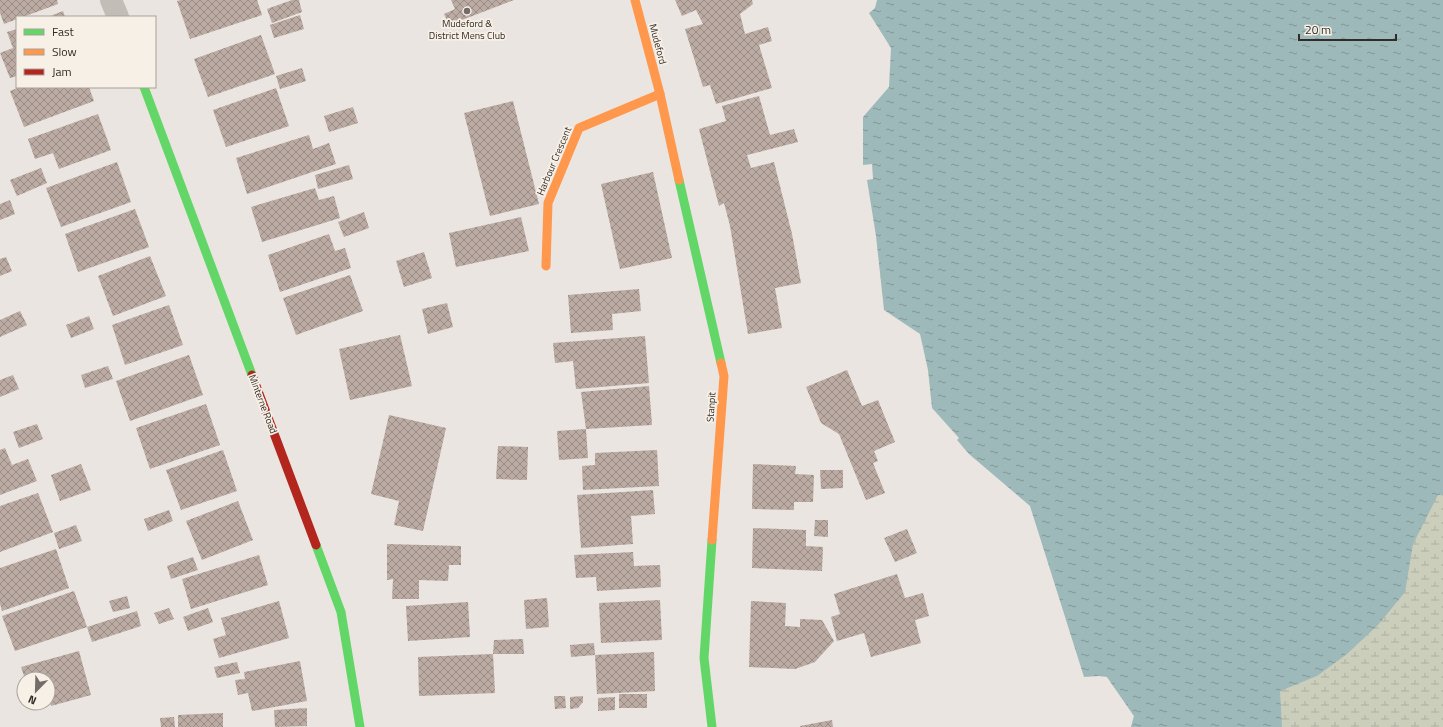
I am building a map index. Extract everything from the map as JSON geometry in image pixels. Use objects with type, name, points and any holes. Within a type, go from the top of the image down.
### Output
[{"type":"street","points":[[111,0],[118,16]]},
{"type":"street","name":"Mudeford","points":[[635,0],[660,94]]},
{"type":"street","name":"Minterne Road","points":[[144,88],[342,612],[360,727]]},
{"type":"street","name":"Harbour Crescent","points":[[546,266],[548,203],[579,128],[660,94]]},
{"type":"street","name":"Stanpit","points":[[660,94],[724,376],[704,658],[712,727]]},
{"type":"green space","points":[[1443,390],[1443,727],[1131,727],[1134,716],[1107,677]]},
{"type":"water","points":[[877,0],[1443,0],[1443,495],[1438,495],[1413,544],[1405,592],[1378,625],[1347,654],[1317,676],[1280,691],[1282,727],[1131,727],[1134,716],[1107,677],[1084,677],[1030,506],[969,454],[957,440],[959,438],[932,408],[928,370],[920,334],[884,310],[876,236],[867,180],[873,179],[872,164],[863,165],[863,117],[889,87],[891,48],[869,13],[875,8]]},
{"type":"building","points":[[0,0],[57,0],[58,4],[26,16],[16,16],[16,19],[4,24],[0,13]]},
{"type":"building","points":[[257,0],[262,15],[190,39],[177,1]]},
{"type":"building","points":[[292,0],[299,0],[302,12],[272,23],[267,9]]},
{"type":"building","name":"Mudeford & District Mens Club","points":[[451,0],[514,0],[449,25],[444,14],[455,9]]},
{"type":"building","points":[[675,0],[752,0],[753,4],[740,14],[745,34],[768,27],[772,41],[759,45],[772,88],[716,104],[710,85],[703,87],[685,29],[703,24],[696,10],[682,16]]},
{"type":"building","points":[[63,11],[65,16],[50,16]]},
{"type":"building","points":[[300,15],[304,29],[274,38],[270,25]]},
{"type":"building","points":[[16,29],[16,76],[10,78],[0,53],[13,48],[7,32]]},
{"type":"building","points":[[261,35],[275,74],[208,97],[194,59]]},
{"type":"building","points":[[302,68],[306,81],[280,89],[276,76]]},
{"type":"building","points":[[18,88],[89,88],[94,101],[24,127],[10,91]]},
{"type":"building","points":[[276,88],[289,126],[226,147],[213,110]]},
{"type":"building","points":[[759,96],[770,135],[794,129],[798,142],[747,155],[751,168],[774,162],[792,234],[801,283],[775,288],[782,328],[748,334],[730,226],[724,203],[719,206],[699,129],[726,121],[722,106]]},
{"type":"building","points":[[513,101],[539,204],[490,216],[464,113]]},
{"type":"building","points":[[353,107],[358,123],[329,132],[324,116]]},
{"type":"building","points":[[98,114],[111,150],[59,169],[53,153],[35,159],[28,139]]},
{"type":"building","points":[[309,135],[313,149],[329,143],[336,164],[247,194],[236,158]]},
{"type":"building","points":[[117,162],[131,202],[61,227],[46,188]]},
{"type":"building","points":[[349,165],[353,179],[318,189],[315,175]]},
{"type":"building","points":[[41,168],[47,183],[17,196],[10,180]]},
{"type":"building","points":[[653,172],[672,258],[620,269],[601,184]]},
{"type":"building","points":[[315,188],[319,200],[334,196],[340,218],[262,242],[251,207]]},
{"type":"building","points":[[10,200],[15,214],[0,220],[0,204]]},
{"type":"building","points":[[135,209],[149,247],[78,272],[65,234]]},
{"type":"building","points":[[364,212],[369,228],[344,237],[338,222]]},
{"type":"building","points":[[521,217],[529,251],[456,267],[449,233]]},
{"type":"building","points":[[329,234],[335,251],[345,248],[351,268],[280,292],[268,255]]},
{"type":"building","points":[[424,252],[432,278],[404,287],[396,261]]},
{"type":"building","points":[[150,256],[166,296],[113,316],[98,276]]},
{"type":"building","points":[[6,257],[12,271],[0,276],[0,259]]},
{"type":"building","points":[[350,275],[363,311],[296,335],[283,298]]},
{"type":"building","points":[[639,289],[641,311],[612,314],[613,330],[571,333],[568,295]]},
{"type":"building","points":[[447,303],[453,327],[428,334],[422,309]]},
{"type":"building","points":[[169,305],[183,345],[125,365],[112,325]]},
{"type":"building","points":[[20,311],[27,325],[0,337],[0,320]]},
{"type":"building","points":[[89,316],[94,329],[71,338],[66,325]]},
{"type":"building","points":[[400,335],[412,386],[350,400],[339,349]]},
{"type":"building","points":[[645,336],[649,383],[576,389],[573,361],[555,363],[553,343]]},
{"type":"building","points":[[189,355],[203,395],[130,421],[116,381]]},
{"type":"building","points":[[108,366],[113,379],[85,388],[81,375]]},
{"type":"building","points":[[847,370],[862,406],[878,400],[895,442],[874,451],[878,461],[873,463],[885,493],[866,500],[839,434],[821,423],[806,387]]},
{"type":"building","points":[[13,375],[19,389],[0,397],[0,380]]},
{"type":"building","points":[[649,386],[652,425],[586,429],[581,392]]},
{"type":"building","points":[[206,404],[220,445],[150,469],[136,428]]},
{"type":"building","points":[[389,415],[446,428],[423,531],[394,525],[399,501],[371,494]]},
{"type":"building","points":[[37,424],[43,439],[19,448],[13,432]]},
{"type":"building","points":[[586,429],[588,458],[559,460],[557,431]]},
{"type":"building","points":[[498,446],[528,447],[527,480],[496,479]]},
{"type":"building","points":[[5,448],[12,465],[28,459],[37,481],[0,495],[0,450]]},
{"type":"building","points":[[223,450],[237,491],[181,510],[166,470]]},
{"type":"building","points":[[657,450],[659,486],[583,490],[582,466],[595,465],[595,453]]},
{"type":"building","points":[[81,464],[91,490],[60,501],[51,475]]},
{"type":"building","points":[[753,464],[796,466],[795,474],[814,475],[813,502],[794,502],[794,510],[752,509]]},
{"type":"building","points":[[820,470],[843,470],[843,488],[821,489]]},
{"type":"building","points":[[653,490],[655,514],[631,516],[633,544],[581,548],[577,495]]},
{"type":"building","points":[[38,493],[53,532],[0,552],[0,506]]},
{"type":"building","points":[[238,501],[253,540],[202,560],[186,521]]},
{"type":"building","points":[[169,510],[173,521],[148,531],[144,519]]},
{"type":"building","points":[[815,520],[828,520],[828,537],[814,536]]},
{"type":"building","points":[[76,525],[82,541],[59,549],[54,533]]},
{"type":"building","points":[[753,528],[806,530],[806,546],[823,547],[822,571],[752,568]]},
{"type":"building","points":[[907,529],[917,553],[895,562],[884,538]]},
{"type":"building","points":[[387,544],[461,546],[461,565],[449,565],[448,581],[419,580],[419,599],[392,599],[393,579],[387,580]]},
{"type":"building","points":[[56,549],[69,588],[2,611],[0,604],[0,568]]},
{"type":"building","points":[[633,552],[634,566],[660,565],[661,587],[597,591],[596,577],[576,578],[574,555]]},
{"type":"building","points":[[259,555],[268,585],[191,609],[182,579]]},
{"type":"building","points":[[193,557],[198,570],[171,579],[167,566]]},
{"type":"building","points":[[897,574],[905,598],[923,593],[929,616],[915,620],[921,643],[871,657],[864,633],[837,641],[831,617],[840,614],[834,594]]},
{"type":"building","points":[[74,591],[87,627],[15,651],[2,616]]},
{"type":"building","points":[[127,596],[130,608],[113,612],[109,601]]},
{"type":"building","points":[[547,598],[549,627],[526,629],[524,600]]},
{"type":"building","points":[[660,600],[662,640],[601,643],[599,603]]},
{"type":"building","points":[[279,601],[289,638],[219,658],[213,639],[226,635],[221,618]]},
{"type":"building","points":[[751,601],[786,603],[785,626],[800,627],[800,619],[822,620],[834,641],[815,662],[795,669],[749,667]]},
{"type":"building","points":[[468,602],[470,637],[408,641],[406,606]]},
{"type":"building","points":[[169,608],[174,619],[159,624],[154,613]]},
{"type":"building","points":[[208,608],[213,622],[188,631],[183,617]]},
{"type":"building","points":[[137,611],[141,626],[92,642],[87,627]]},
{"type":"building","points":[[523,639],[524,654],[493,654],[494,640]]},
{"type":"building","points":[[594,643],[595,655],[571,657],[570,645]]},
{"type":"building","points":[[79,651],[91,695],[56,705],[56,671],[22,671],[21,667]]},
{"type":"building","points":[[654,652],[655,691],[597,694],[595,655]]},
{"type":"building","points":[[493,654],[495,693],[419,696],[418,657]]},
{"type":"building","points":[[300,661],[307,701],[252,711],[248,693],[238,695],[235,680],[245,679],[244,672]]},
{"type":"building","points":[[237,662],[240,673],[217,678],[214,667]]},
{"type":"building","points":[[619,694],[647,694],[647,708],[619,708]]},
{"type":"building","points":[[554,696],[565,696],[566,708],[555,709]]},
{"type":"building","points":[[583,696],[583,702],[578,708],[570,709],[570,697]]},
{"type":"building","points":[[615,697],[615,710],[598,711],[598,698]]},
{"type":"building","points":[[307,708],[307,726],[275,727],[274,710]]},
{"type":"building","points":[[223,713],[223,727],[178,727],[178,715]]},
{"type":"building","points":[[174,717],[175,727],[161,727],[160,718]]},
{"type":"building","points":[[832,720],[833,727],[800,727],[800,726]]},
{"type":"traffic: fast","points":[[144,88],[252,375]]},
{"type":"traffic: fast","points":[[679,180],[721,363]]},
{"type":"traffic: fast","points":[[712,540],[704,658],[712,727]]},
{"type":"traffic: fast","points":[[316,545],[341,612],[360,727]]},
{"type":"traffic: slow","points":[[635,0],[660,94],[679,180]]},
{"type":"traffic: slow","points":[[546,266],[548,203],[579,128],[660,94]]},
{"type":"traffic: slow","points":[[712,540],[724,376],[721,363]]},
{"type":"traffic: jam","points":[[252,375],[316,545]]},
{"type":"place","name":"Mudeford & District Mens Club","points":[[467,11]]}]
